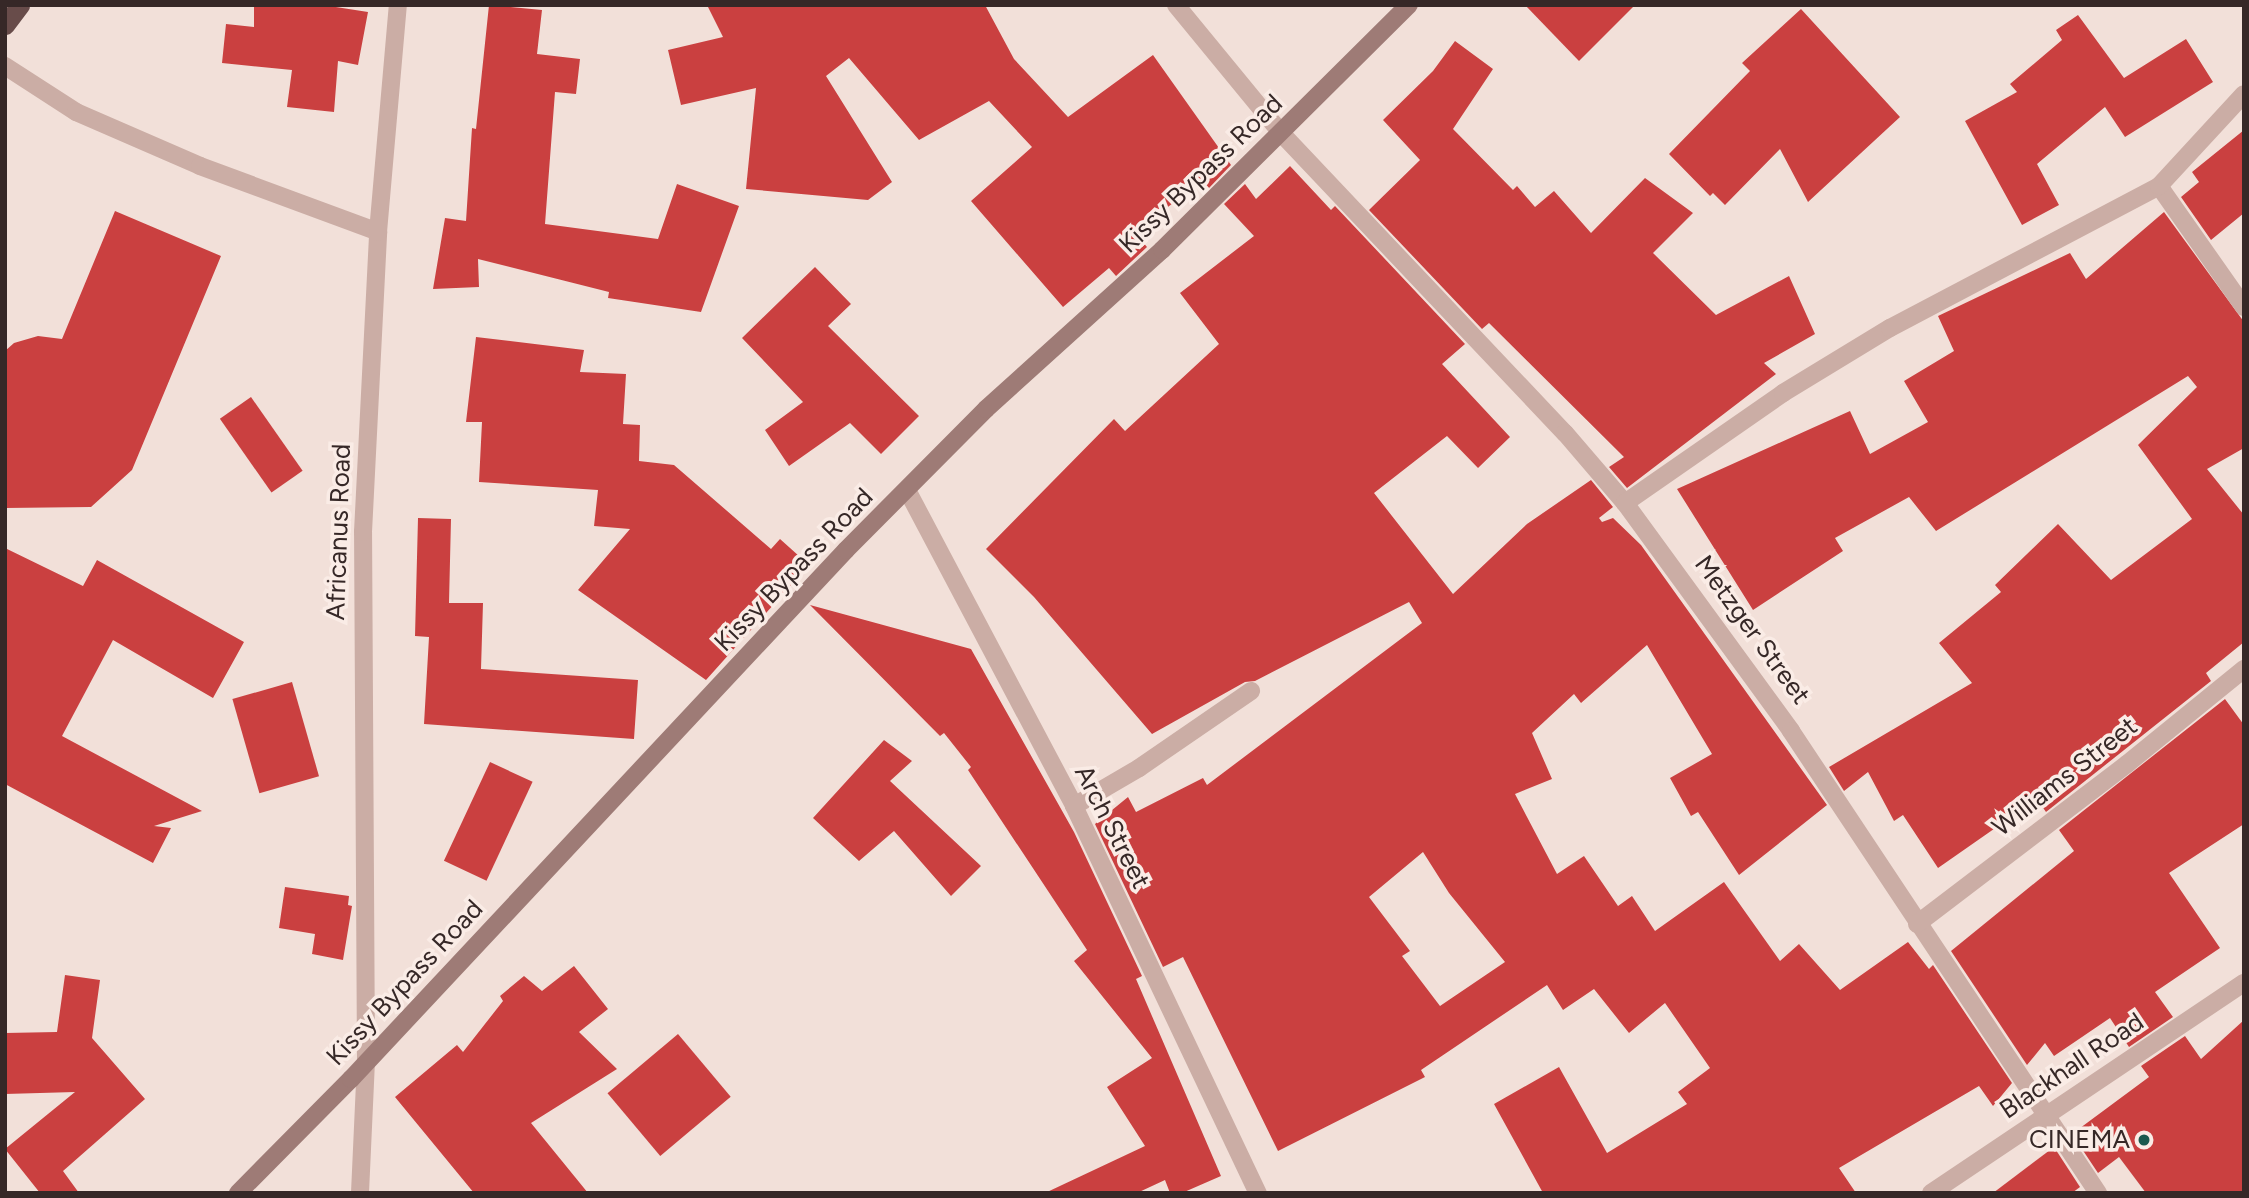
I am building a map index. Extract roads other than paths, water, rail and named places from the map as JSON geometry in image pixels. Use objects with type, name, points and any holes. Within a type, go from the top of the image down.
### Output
[{"type":"highway","points":[[5,25],[20,5]]},
{"type":"main road","name":"Kissy Bypass Road","points":[[238,1193],[366,1061],[846,550],[986,410],[1024,379],[1282,134],[1409,5]]},
{"type":"street","name":"Africanus Road","points":[[360,1193],[366,1061],[363,532],[378,232],[398,5]]},
{"type":"street","points":[[1176,5],[1282,134]]},
{"type":"street","points":[[5,66],[76,112],[200,166],[378,232]]},
{"type":"street","points":[[1625,503],[1783,393],[1890,328],[2159,186],[2244,94]]},
{"type":"street","name":"Metzger Street","points":[[1282,134],[1565,433],[1625,503],[1791,731],[1917,924],[2048,1113],[2098,1193]]},
{"type":"street","points":[[2159,186],[2244,307]]},
{"type":"street","name":"Arch Street","points":[[907,490],[1074,806],[1258,1193]]},
{"type":"street","name":"Williams Street","points":[[1917,924],[2127,764],[2244,669]]},
{"type":"street","points":[[1074,806],[1139,768],[1251,691]]},
{"type":"street","name":"Blackhall Road","points":[[1931,1193],[2244,983]]},
{"type":"place","name":"CINEMA","points":[[2144,1140]]}]
